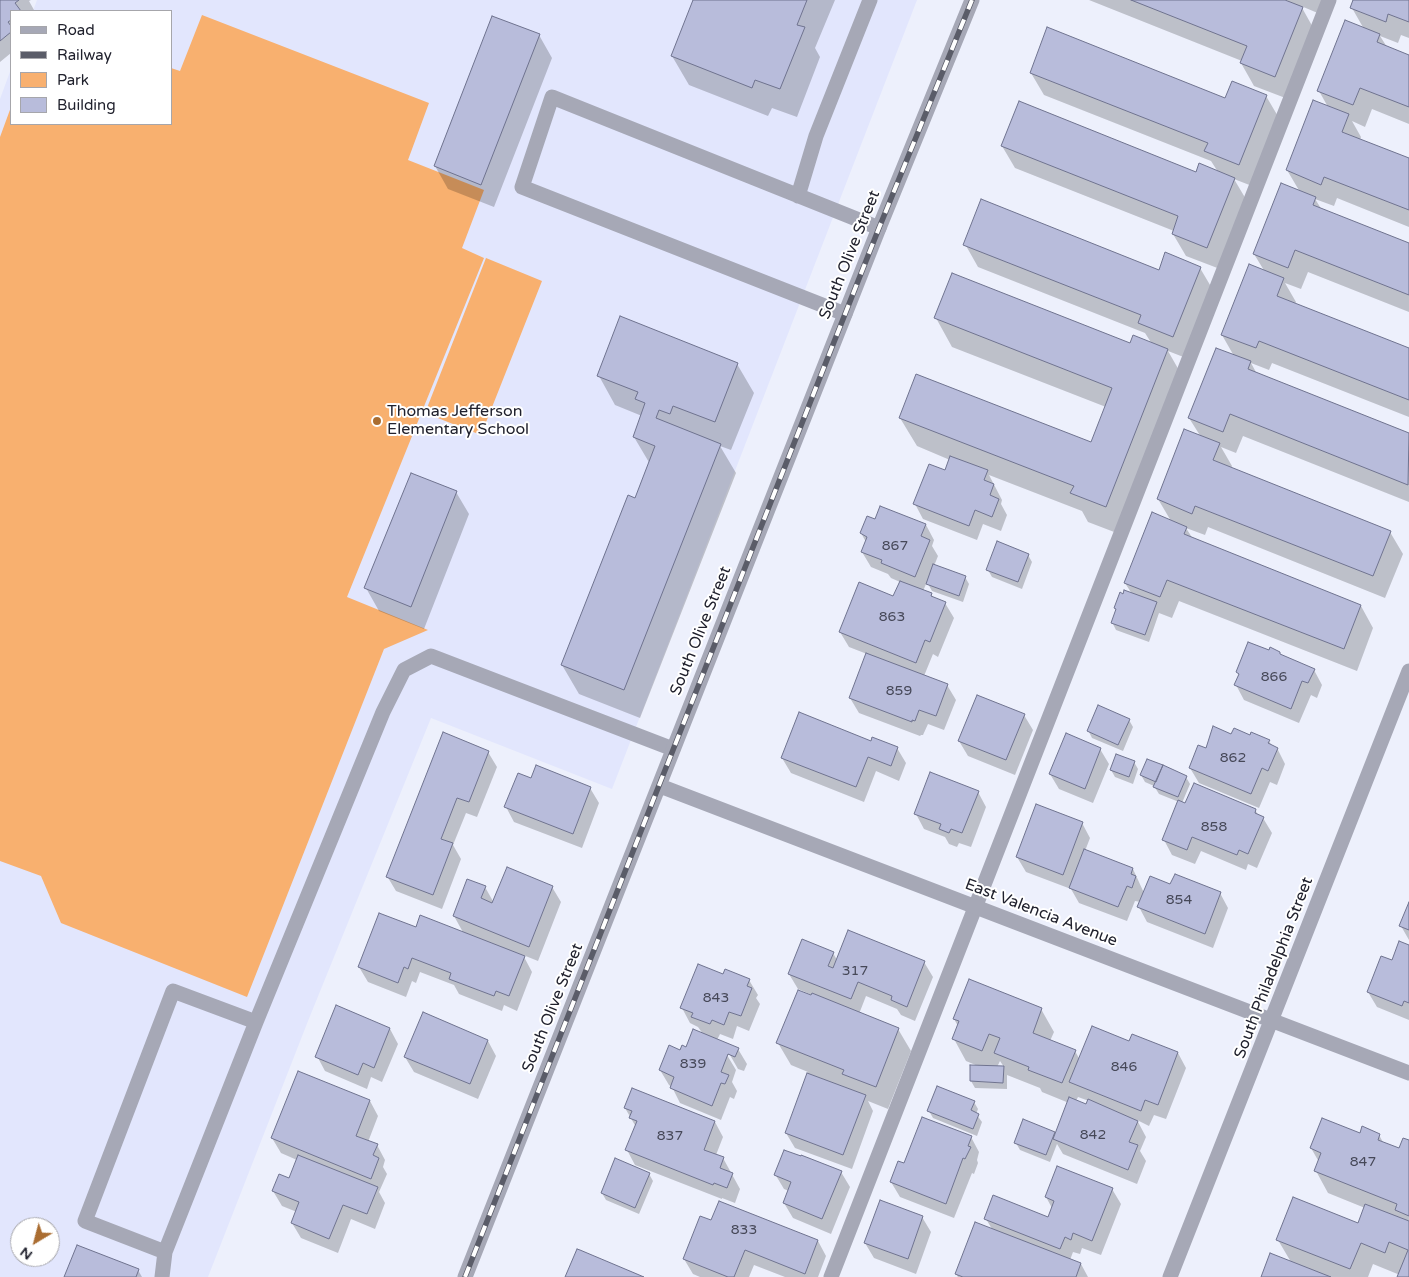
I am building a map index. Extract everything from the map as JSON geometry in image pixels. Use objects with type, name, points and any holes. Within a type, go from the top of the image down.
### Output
[{"type":"street","points":[[798,196],[816,136],[870,0]]},
{"type":"street","name":"South Olive Street","points":[[465,1277],[879,228],[972,0]]},
{"type":"street","points":[[830,1277],[1329,0]]},
{"type":"street","points":[[845,314],[522,187],[552,97],[879,228]]},
{"type":"street","points":[[162,1277],[165,1252],[256,1022],[383,712],[404,670],[431,656],[673,749]]},
{"type":"street","name":"South Philadelphia Street","points":[[1170,1277],[1409,671]]},
{"type":"street","name":"East Valencia Avenue","points":[[660,786],[1409,1073]]},
{"type":"street","points":[[165,1252],[85,1221],[173,991],[256,1022]]},
{"type":"shaded area","name":"Thomas Jefferson Elementary School","points":[[37,0],[917,0],[612,789],[431,718],[308,1021],[208,1277],[0,1277],[0,99],[10,72],[10,125],[172,125],[172,10],[33,10]]},
{"type":"green space","points":[[202,15],[429,103],[408,160],[484,190],[462,248],[484,258],[347,597],[428,630],[384,649],[247,997],[61,923],[41,876],[0,861],[0,137],[10,110],[10,125],[172,125],[172,68],[180,71]]},
{"type":"green space","points":[[486,258],[542,281],[481,435],[425,413]]},
{"type":"building","points":[[0,0],[19,0],[15,3],[20,10],[10,10],[10,21],[8,22],[10,33],[0,41]]},
{"type":"building","points":[[693,0],[807,0],[797,25],[805,27],[780,89],[755,80],[752,88],[671,56]]},
{"type":"building","points":[[1131,0],[1285,0],[1303,7],[1275,77],[1240,63],[1247,46]]},
{"type":"building","points":[[1353,0],[1409,0],[1409,22],[1388,14],[1386,22],[1350,8]]},
{"type":"building","points":[[492,16],[540,34],[481,185],[434,166]]},
{"type":"building","points":[[1345,20],[1380,34],[1377,42],[1409,55],[1409,107],[1360,88],[1353,105],[1317,91]]},
{"type":"building","points":[[1047,27],[1225,98],[1232,81],[1267,95],[1239,165],[1204,151],[1208,143],[1030,73]]},
{"type":"building","points":[[1313,100],[1349,114],[1342,132],[1409,158],[1409,210],[1324,177],[1321,185],[1286,170]]},
{"type":"building","points":[[1019,101],[1196,172],[1199,163],[1235,178],[1207,248],[1172,234],[1178,216],[1001,146]]},
{"type":"building","points":[[1281,183],[1316,197],[1313,205],[1409,243],[1409,295],[1295,250],[1288,268],[1253,254]]},
{"type":"building","points":[[981,199],[1159,270],[1165,252],[1201,267],[1173,337],[1138,323],[1141,315],[963,245]]},
{"type":"building","points":[[1249,264],[1284,278],[1277,296],[1409,348],[1409,400],[1259,341],[1256,348],[1221,335]]},
{"type":"building","points":[[952,273],[1130,343],[1133,335],[1168,349],[1106,507],[1070,493],[1074,486],[899,418],[916,374],[1091,442],[1112,388],[934,318]]},
{"type":"building","points":[[620,316],[738,363],[715,422],[673,406],[670,414],[659,410],[656,418],[721,444],[624,690],[561,665],[628,495],[635,498],[655,446],[633,437],[645,403],[635,399],[638,392],[597,376]]},
{"type":"building","points":[[1216,348],[1251,361],[1248,369],[1409,433],[1408,485],[1230,414],[1223,432],[1188,418]]},
{"type":"building","points":[[1184,429],[1220,443],[1213,460],[1391,531],[1373,576],[1195,506],[1192,514],[1157,499]]},
{"type":"building","points":[[950,456],[988,470],[984,480],[994,484],[990,495],[999,499],[992,517],[975,510],[969,526],[913,504],[929,464],[945,470]]},
{"type":"building","points":[[411,473],[457,491],[411,607],[364,588]]},
{"type":"building","points":[[880,506],[926,524],[921,536],[930,540],[915,577],[881,563],[882,560],[861,552],[867,537],[860,533],[867,516],[875,519]]},
{"type":"building","points":[[1152,512],[1187,527],[1184,534],[1361,605],[1344,649],[1167,580],[1160,597],[1124,583]]},
{"type":"building","points":[[997,541],[1029,554],[1018,582],[986,570]]},
{"type":"building","points":[[933,564],[966,576],[959,596],[926,584]]},
{"type":"building","points":[[900,581],[932,593],[931,596],[946,602],[930,642],[925,640],[916,663],[839,632],[859,582],[893,596]]},
{"type":"building","points":[[1124,590],[1157,602],[1145,635],[1111,623],[1120,592],[1123,594]]},
{"type":"building","points":[[1248,642],[1269,650],[1270,647],[1280,652],[1280,654],[1315,669],[1308,683],[1302,681],[1291,709],[1234,685],[1239,674],[1236,672]]},
{"type":"building","points":[[866,653],[948,684],[936,716],[919,710],[915,721],[912,720],[912,722],[849,698]]},
{"type":"building","points":[[977,695],[1025,714],[1006,760],[958,741]]},
{"type":"building","points":[[1098,705],[1130,719],[1118,745],[1087,731]]},
{"type":"building","points":[[799,712],[871,741],[872,737],[898,747],[891,766],[868,757],[856,787],[781,758]]},
{"type":"building","points":[[1213,726],[1231,734],[1234,728],[1250,735],[1251,732],[1270,740],[1268,743],[1278,748],[1268,771],[1262,768],[1251,794],[1189,768],[1198,745],[1206,748]]},
{"type":"building","points":[[443,732],[489,751],[469,802],[457,798],[441,839],[453,843],[433,895],[386,877]]},
{"type":"building","points":[[1066,733],[1101,748],[1085,789],[1049,774]]},
{"type":"building","points":[[1116,754],[1135,761],[1129,777],[1110,770]]},
{"type":"building","points":[[1147,759],[1163,765],[1156,782],[1140,775]]},
{"type":"building","points":[[536,765],[591,787],[573,834],[504,807],[518,773],[531,778]]},
{"type":"building","points":[[1163,765],[1187,776],[1178,797],[1153,787]]},
{"type":"building","points":[[930,772],[979,791],[962,833],[951,829],[949,833],[939,829],[941,824],[914,814]]},
{"type":"building","points":[[1194,783],[1256,809],[1255,813],[1264,817],[1248,854],[1239,850],[1237,855],[1192,837],[1187,850],[1162,840],[1178,800],[1185,803]]},
{"type":"building","points":[[1036,804],[1083,822],[1063,875],[1016,857]]},
{"type":"building","points":[[1084,849],[1133,868],[1131,874],[1136,876],[1132,888],[1127,886],[1118,907],[1069,888]]},
{"type":"building","points":[[507,867],[553,886],[529,947],[453,916],[467,879],[486,886],[481,898],[492,903]]},
{"type":"building","points":[[1175,874],[1221,892],[1205,934],[1137,907],[1150,876],[1170,884]]},
{"type":"building","points":[[1409,902],[1409,930],[1399,926]]},
{"type":"building","points":[[379,913],[416,927],[420,915],[525,956],[509,996],[496,991],[494,996],[449,979],[451,973],[412,958],[408,969],[404,967],[398,983],[358,967]]},
{"type":"building","points":[[848,930],[925,961],[907,1007],[891,1000],[892,996],[858,982],[851,999],[788,974],[802,939],[834,952],[828,966],[833,968]]},
{"type":"building","points":[[1399,941],[1409,945],[1409,1003],[1404,1001],[1402,1006],[1367,992],[1381,956],[1392,960]]},
{"type":"building","points":[[698,964],[723,974],[725,969],[750,979],[747,986],[752,988],[741,1016],[729,1012],[724,1025],[712,1020],[710,1024],[691,1017],[693,1013],[680,1008]]},
{"type":"building","points":[[969,979],[1042,1008],[1033,1033],[1076,1050],[1062,1083],[1028,1070],[1029,1067],[994,1053],[1000,1038],[989,1034],[982,1051],[952,1039],[959,1021],[953,1019]]},
{"type":"building","points":[[798,990],[811,995],[812,993],[899,1028],[876,1087],[842,1074],[844,1070],[776,1043]]},
{"type":"building","points":[[336,1005],[390,1028],[374,1068],[363,1063],[358,1075],[315,1057]]},
{"type":"building","points":[[423,1012],[488,1040],[470,1084],[404,1057]]},
{"type":"building","points":[[1092,1026],[1129,1041],[1132,1034],[1178,1052],[1158,1105],[1145,1100],[1141,1111],[1069,1082]]},
{"type":"building","points":[[693,1029],[739,1048],[735,1057],[728,1054],[721,1072],[729,1075],[725,1084],[721,1083],[712,1106],[670,1088],[674,1077],[659,1070],[669,1045],[680,1050],[682,1045],[686,1047]]},
{"type":"building","points":[[970,1065],[1004,1066],[1003,1083],[970,1081]]},
{"type":"building","points":[[298,1071],[370,1100],[356,1136],[378,1144],[373,1155],[379,1158],[371,1179],[271,1138]]},
{"type":"building","points":[[807,1073],[866,1095],[843,1155],[785,1133]]},
{"type":"building","points":[[937,1086],[975,1101],[971,1110],[979,1114],[973,1129],[927,1111]]},
{"type":"building","points":[[632,1088],[715,1121],[704,1150],[724,1157],[720,1168],[733,1173],[727,1188],[714,1183],[713,1185],[625,1150],[637,1121],[629,1118],[632,1111],[624,1108]]},
{"type":"building","points":[[1069,1097],[1086,1104],[1088,1099],[1138,1121],[1129,1142],[1138,1145],[1128,1170],[1053,1139]]},
{"type":"building","points":[[922,1117],[972,1136],[968,1146],[971,1147],[965,1159],[963,1158],[946,1204],[890,1182],[898,1161],[904,1163]]},
{"type":"building","points":[[1322,1118],[1360,1133],[1362,1126],[1380,1134],[1378,1140],[1399,1148],[1403,1138],[1409,1140],[1409,1216],[1395,1210],[1397,1204],[1314,1171],[1321,1153],[1310,1148]]},
{"type":"building","points":[[1023,1119],[1055,1132],[1046,1155],[1014,1143]]},
{"type":"building","points":[[784,1150],[842,1171],[822,1219],[783,1203],[791,1182],[774,1175]]},
{"type":"building","points":[[298,1155],[378,1187],[367,1214],[343,1205],[329,1239],[291,1223],[299,1202],[272,1191],[279,1174],[289,1178]]},
{"type":"building","points":[[615,1158],[650,1173],[635,1208],[601,1193]]},
{"type":"building","points":[[1057,1166],[1113,1188],[1092,1241],[1073,1233],[1071,1240],[1065,1237],[1060,1249],[984,1219],[993,1195],[1048,1217],[1054,1201],[1045,1197]]},
{"type":"building","points":[[1293,1197],[1358,1223],[1365,1204],[1409,1221],[1409,1277],[1397,1277],[1408,1250],[1389,1242],[1385,1253],[1361,1243],[1350,1269],[1276,1240]]},
{"type":"building","points":[[880,1200],[923,1216],[908,1259],[864,1243]]},
{"type":"building","points":[[719,1201],[818,1240],[805,1274],[745,1250],[734,1277],[728,1277],[683,1259],[700,1216],[711,1220]]},
{"type":"building","points":[[975,1222],[1081,1263],[1076,1277],[963,1277],[955,1274]]},
{"type":"building","points":[[77,1245],[139,1269],[136,1277],[64,1277]]},
{"type":"building","points":[[577,1249],[580,1250],[644,1277],[565,1277]]},
{"type":"building","points":[[1270,1253],[1331,1277],[1261,1277]]},
{"type":"railway","points":[[465,1277],[879,228],[972,0]]},
{"type":"place","name":"Thomas Jefferson Elementary School","points":[[377,421]]}]
